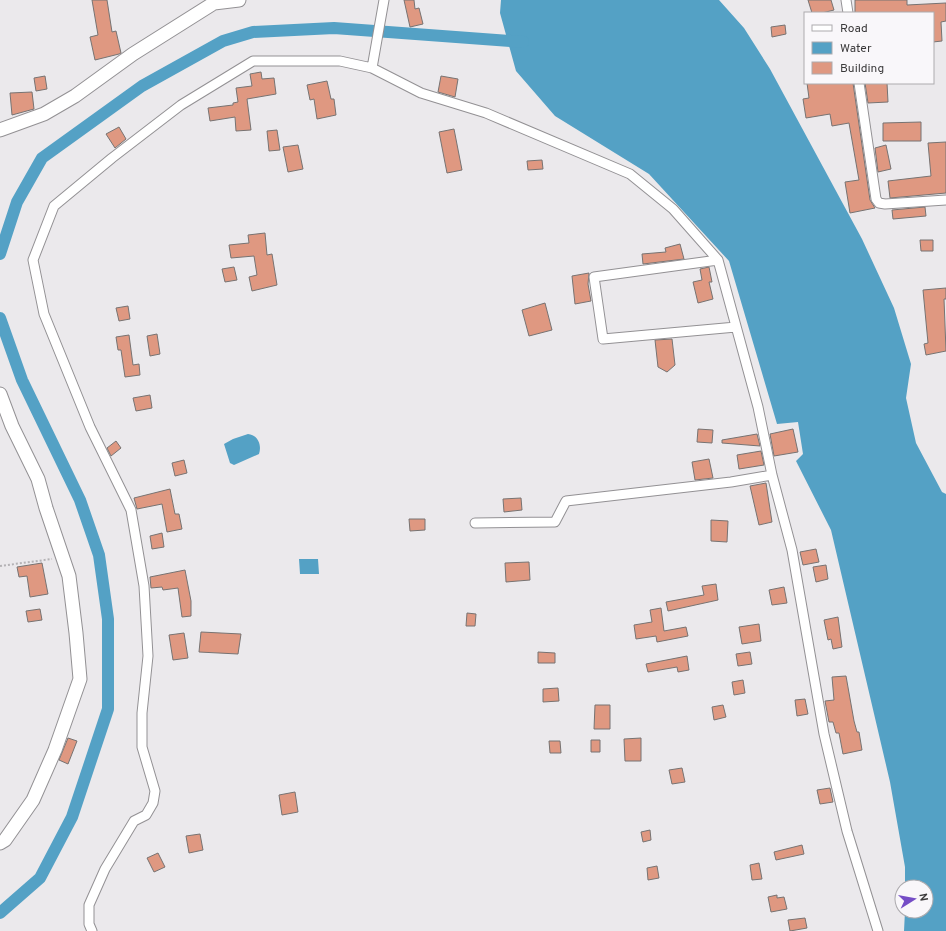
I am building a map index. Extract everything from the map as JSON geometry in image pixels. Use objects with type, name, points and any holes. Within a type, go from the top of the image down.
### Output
[{"type":"street","points":[[0,130],[44,114],[75,96],[133,54],[214,3],[239,0]]},
{"type":"street","points":[[372,68],[384,0]]},
{"type":"street","points":[[846,0],[848,12]]},
{"type":"street","points":[[92,931],[89,924],[89,905],[105,869],[134,821],[146,814],[153,803],[155,791],[142,747],[142,713],[148,656],[144,586],[131,510],[90,427],[44,314],[33,260],[54,206],[112,158],[181,105],[253,61],[340,60],[372,68],[421,93],[486,113],[630,174],[673,209],[718,260],[758,407],[772,475],[798,584],[824,734],[848,831],[878,931]]},
{"type":"street","points":[[859,84],[876,200],[879,203],[885,204],[946,200]]},
{"type":"street","points":[[718,260],[594,277],[603,339],[736,327]]},
{"type":"street","points":[[0,394],[12,426],[38,479],[46,508],[69,576],[80,679],[56,750],[33,800],[5,840],[0,843]]},
{"type":"street","points":[[475,524],[555,522],[566,501],[731,482],[772,475]]},
{"type":"path","points":[[0,566],[63,558]]},
{"type":"water","points":[[501,0],[719,0],[744,28],[770,69],[862,239],[894,308],[911,364],[906,398],[916,443],[942,492],[946,494],[946,931],[904,931],[905,919],[934,919],[934,879],[905,879],[905,867],[890,782],[831,530],[796,461],[803,454],[798,422],[777,424],[729,261],[649,174],[555,116],[516,71],[500,13]]},
{"type":"water","points":[[248,434],[257,438],[260,447],[259,454],[234,465],[230,463],[224,444]]},
{"type":"water","points":[[299,559],[318,559],[319,574],[300,574]]},
{"type":"building","points":[[92,0],[107,0],[112,32],[116,31],[121,53],[95,60],[90,37],[98,35]]},
{"type":"building","points":[[404,0],[414,0],[415,9],[419,8],[423,24],[410,27]]},
{"type":"building","points":[[808,0],[831,0],[834,10],[826,12],[812,12]]},
{"type":"building","points":[[855,0],[907,0],[907,5],[946,3],[946,21],[941,22],[942,41],[934,42],[934,12],[855,12]]},
{"type":"building","points":[[785,25],[786,34],[772,37],[771,27]]},
{"type":"building","points":[[261,72],[262,79],[274,78],[276,94],[247,99],[251,130],[236,131],[235,117],[210,121],[208,108],[233,105],[233,103],[238,102],[236,88],[252,86],[250,74]]},
{"type":"building","points":[[45,76],[47,89],[36,91],[34,78]]},
{"type":"building","points":[[441,76],[458,79],[455,97],[438,92]]},
{"type":"building","points":[[327,81],[331,99],[334,99],[336,115],[317,119],[314,99],[310,100],[307,85]]},
{"type":"building","points":[[807,84],[853,84],[870,200],[875,208],[850,213],[845,182],[859,180],[849,123],[832,126],[830,114],[806,118],[803,99],[809,98]]},
{"type":"building","points":[[865,84],[887,84],[888,102],[868,103]]},
{"type":"building","points":[[32,92],[34,109],[12,115],[10,93]]},
{"type":"building","points":[[921,122],[921,141],[883,141],[883,123]]},
{"type":"building","points":[[119,127],[126,139],[115,148],[106,134]]},
{"type":"building","points":[[454,129],[462,170],[447,173],[439,132]]},
{"type":"building","points":[[277,130],[280,150],[269,151],[267,131]]},
{"type":"building","points":[[946,142],[946,193],[890,198],[888,181],[931,176],[928,143]]},
{"type":"building","points":[[298,145],[303,169],[288,172],[283,147]]},
{"type":"building","points":[[886,145],[891,169],[878,172],[875,148]]},
{"type":"building","points":[[542,160],[543,169],[528,170],[527,161]]},
{"type":"building","points":[[925,207],[926,216],[893,219],[892,210]]},
{"type":"building","points":[[265,233],[267,255],[272,254],[277,285],[252,291],[249,277],[257,275],[254,256],[231,258],[229,245],[249,243],[248,235]]},
{"type":"building","points":[[920,240],[933,240],[933,251],[921,251]]},
{"type":"building","points":[[680,244],[684,259],[643,264],[642,254],[666,252],[665,248]]},
{"type":"building","points":[[234,267],[237,280],[225,282],[222,269]]},
{"type":"building","points":[[709,267],[712,282],[709,282],[713,299],[698,303],[693,282],[702,280],[700,269]]},
{"type":"building","points":[[589,273],[588,284],[591,301],[575,304],[572,276]]},
{"type":"building","points":[[946,288],[946,299],[944,299],[946,351],[926,355],[924,344],[928,343],[923,290]]},
{"type":"building","points":[[545,303],[552,330],[529,336],[522,310]]},
{"type":"building","points":[[128,306],[130,319],[119,321],[116,308]]},
{"type":"building","points":[[157,334],[160,354],[150,356],[147,336]]},
{"type":"building","points":[[129,335],[133,365],[139,364],[140,375],[125,377],[121,350],[118,350],[116,337]]},
{"type":"building","points":[[672,339],[675,365],[667,372],[658,367],[655,340]]},
{"type":"building","points":[[150,395],[152,408],[136,411],[133,398]]},
{"type":"building","points":[[698,429],[713,430],[712,443],[697,442]]},
{"type":"building","points":[[793,429],[798,452],[774,456],[770,434]]},
{"type":"building","points":[[757,434],[760,446],[722,443],[722,440]]},
{"type":"building","points":[[116,441],[121,448],[111,456],[107,448]]},
{"type":"building","points":[[761,451],[764,465],[739,469],[737,455]]},
{"type":"building","points":[[709,459],[713,478],[695,480],[692,462]]},
{"type":"building","points":[[184,460],[187,473],[175,476],[172,463]]},
{"type":"building","points":[[766,483],[772,522],[759,525],[750,486]]},
{"type":"building","points":[[170,489],[175,514],[179,514],[182,529],[167,532],[162,504],[137,509],[134,498]]},
{"type":"building","points":[[521,498],[522,510],[504,512],[503,499]]},
{"type":"building","points":[[409,519],[425,519],[425,530],[410,531]]},
{"type":"building","points":[[711,520],[728,521],[727,542],[711,541]]},
{"type":"building","points":[[162,533],[164,547],[152,549],[150,536]]},
{"type":"building","points":[[816,549],[819,562],[803,565],[800,552]]},
{"type":"building","points":[[529,562],[530,580],[506,582],[505,563]]},
{"type":"building","points":[[42,563],[48,594],[30,597],[27,576],[19,577],[17,567]]},
{"type":"building","points":[[826,565],[828,579],[816,582],[813,567]]},
{"type":"building","points":[[185,570],[191,601],[191,616],[182,617],[178,588],[163,590],[162,587],[151,588],[150,577]]},
{"type":"building","points":[[716,584],[718,600],[668,611],[666,602],[704,595],[702,586]]},
{"type":"building","points":[[784,587],[787,603],[772,605],[769,590]]},
{"type":"building","points":[[661,608],[664,631],[686,627],[688,636],[657,642],[656,636],[636,639],[634,625],[652,622],[650,610]]},
{"type":"building","points":[[40,609],[42,620],[28,622],[26,611]]},
{"type":"building","points":[[467,613],[476,614],[475,626],[466,626]]},
{"type":"building","points":[[838,617],[842,647],[833,649],[831,639],[828,640],[824,620]]},
{"type":"building","points":[[759,624],[761,641],[742,644],[739,627]]},
{"type":"building","points":[[201,632],[241,634],[238,654],[199,652]]},
{"type":"building","points":[[184,633],[188,658],[173,660],[169,635]]},
{"type":"building","points":[[538,652],[555,653],[555,663],[538,663]]},
{"type":"building","points":[[750,652],[752,664],[738,666],[736,654]]},
{"type":"building","points":[[687,656],[689,670],[678,672],[677,667],[648,672],[646,664]]},
{"type":"building","points":[[846,676],[854,721],[857,732],[859,732],[862,750],[843,754],[839,733],[836,733],[833,722],[829,722],[825,701],[834,700],[832,677]]},
{"type":"building","points":[[743,680],[745,693],[734,695],[732,682]]},
{"type":"building","points":[[558,688],[559,701],[543,702],[543,689]]},
{"type":"building","points":[[805,699],[808,714],[797,716],[795,700]]},
{"type":"building","points":[[595,705],[610,705],[610,729],[594,729]]},
{"type":"building","points":[[723,705],[726,717],[714,720],[712,707]]},
{"type":"building","points":[[68,738],[77,741],[68,764],[59,760]]},
{"type":"building","points":[[641,738],[641,761],[625,761],[624,739]]},
{"type":"building","points":[[591,740],[600,740],[600,752],[591,752]]},
{"type":"building","points":[[549,741],[560,741],[561,753],[550,753]]},
{"type":"building","points":[[682,768],[685,782],[672,784],[669,770]]},
{"type":"building","points":[[830,788],[833,802],[820,804],[817,790]]},
{"type":"building","points":[[295,792],[298,812],[282,815],[279,795]]},
{"type":"building","points":[[650,830],[651,840],[643,842],[641,832]]},
{"type":"building","points":[[200,834],[203,850],[189,853],[186,836]]},
{"type":"building","points":[[802,845],[804,854],[776,860],[774,852]]},
{"type":"building","points":[[158,853],[165,867],[154,872],[147,858]]},
{"type":"building","points":[[759,863],[762,879],[752,880],[750,865]]},
{"type":"building","points":[[657,866],[659,878],[648,880],[647,868]]},
{"type":"building","points":[[777,895],[777,898],[784,897],[787,909],[771,912],[768,897]]},
{"type":"building","points":[[805,918],[807,928],[790,931],[788,920]]},
{"type":"waterway","points":[[0,254],[17,202],[42,158],[142,86],[223,41],[253,32],[334,28],[523,42]]},
{"type":"waterway","points":[[0,318],[22,380],[80,500],[99,555],[108,619],[108,709],[72,817],[40,878],[0,913]]}]
